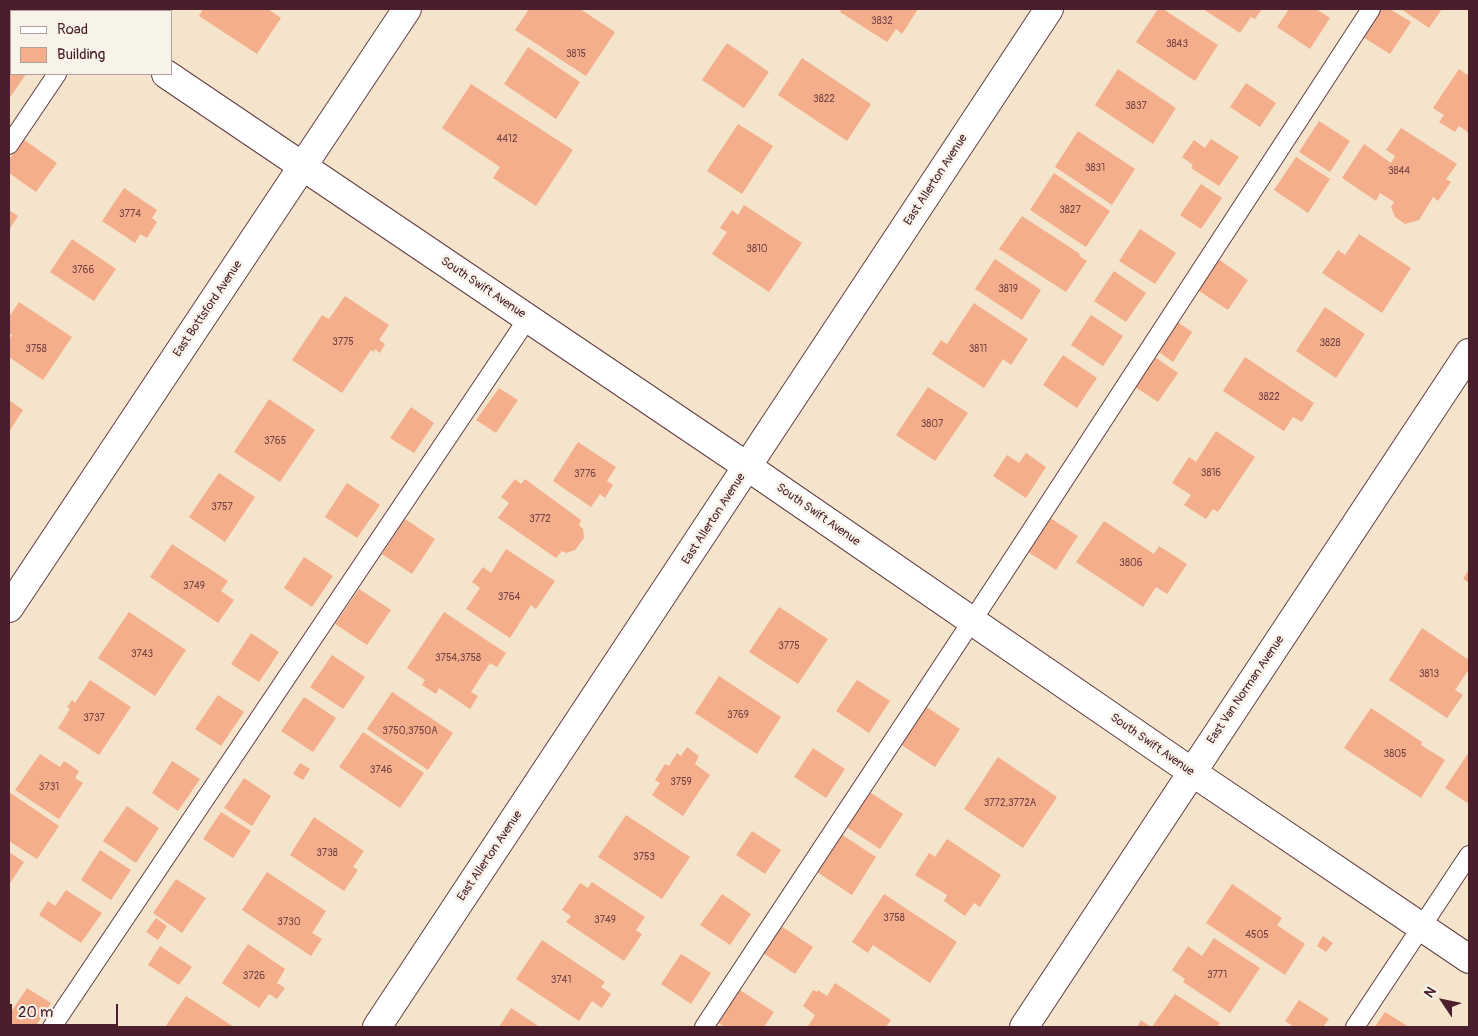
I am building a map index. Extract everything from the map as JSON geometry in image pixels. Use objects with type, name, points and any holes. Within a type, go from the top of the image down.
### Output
[{"type":"street","name":"East Bottsford Avenue","points":[[9,608],[304,167],[407,9]]},
{"type":"street","name":"East Allerton Avenue","points":[[377,1027],[1049,9]]},
{"type":"street","name":"South Swift Avenue","points":[[167,75],[748,467],[1192,772],[1469,959]]},
{"type":"street","name":"East Van Norman Avenue","points":[[1024,1027],[1469,353]]},
{"type":"lane","points":[[704,1027],[972,621],[1370,9]]},
{"type":"lane","points":[[9,145],[56,75]]},
{"type":"lane","points":[[52,1027],[528,318]]},
{"type":"lane","points":[[1355,1027],[1469,855]]},
{"type":"building","points":[[203,9],[268,9],[281,18],[257,54],[199,16]]},
{"type":"building","points":[[529,9],[580,9],[615,32],[586,76],[515,30]]},
{"type":"building","points":[[842,9],[918,9],[902,34],[896,29],[887,42],[840,12]]},
{"type":"building","points":[[1158,9],[1163,9],[1218,45],[1195,81],[1136,42]]},
{"type":"building","points":[[1203,9],[1262,9],[1255,19],[1251,17],[1240,33]]},
{"type":"building","points":[[1289,9],[1316,9],[1330,18],[1310,49],[1277,27]]},
{"type":"building","points":[[1381,9],[1390,9],[1411,22],[1390,54],[1363,37]]},
{"type":"building","points":[[1401,9],[1442,9],[1429,28]]},
{"type":"building","points":[[727,43],[769,72],[744,108],[702,80]]},
{"type":"building","points":[[528,47],[580,82],[556,119],[504,84]]},
{"type":"building","points":[[9,55],[10,75],[25,75],[9,99]]},
{"type":"building","points":[[802,58],[871,104],[847,141],[778,95]]},
{"type":"building","points":[[1118,69],[1176,108],[1153,144],[1095,105]]},
{"type":"building","points":[[1459,69],[1469,76],[1469,133],[1459,126],[1455,132],[1439,122],[1444,115],[1433,108]]},
{"type":"building","points":[[1246,83],[1276,103],[1260,127],[1230,107]]},
{"type":"building","points":[[471,84],[573,150],[536,206],[493,178],[500,167],[442,128]]},
{"type":"building","points":[[1319,121],[1350,141],[1330,172],[1299,152]]},
{"type":"building","points":[[738,124],[773,146],[742,194],[707,171]]},
{"type":"building","points":[[1401,128],[1457,164],[1446,179],[1451,182],[1438,201],[1433,197],[1419,220],[1405,224],[1395,217],[1391,207],[1394,202],[1380,193],[1376,201],[1342,178],[1364,144],[1391,163],[1395,156],[1386,150]]},
{"type":"building","points":[[1078,131],[1135,169],[1112,205],[1055,167]]},
{"type":"building","points":[[23,139],[57,163],[36,192],[9,173],[9,160]]},
{"type":"building","points":[[1211,139],[1239,157],[1219,186],[1191,168],[1193,165],[1182,157],[1194,140],[1205,148]]},
{"type":"building","points":[[1296,157],[1330,179],[1308,213],[1274,190]]},
{"type":"building","points":[[1054,173],[1110,211],[1086,247],[1030,210]]},
{"type":"building","points":[[1201,184],[1222,198],[1201,229],[1180,215]]},
{"type":"building","points":[[124,188],[157,210],[152,218],[157,222],[147,238],[140,234],[135,243],[102,221]]},
{"type":"building","points":[[744,205],[802,243],[769,292],[712,254],[727,232],[720,228],[732,210],[738,215]]},
{"type":"building","points":[[9,210],[18,216],[9,230]]},
{"type":"building","points":[[1022,216],[1080,254],[1079,256],[1087,261],[1066,292],[999,249]]},
{"type":"building","points":[[1140,229],[1176,253],[1155,284],[1119,261]]},
{"type":"building","points":[[1359,234],[1411,268],[1382,313],[1322,273],[1338,250],[1345,255]]},
{"type":"building","points":[[72,239],[116,269],[94,301],[50,272]]},
{"type":"building","points":[[1217,258],[1248,280],[1228,310],[1196,289]]},
{"type":"building","points":[[995,259],[1041,290],[1022,320],[975,289]]},
{"type":"building","points":[[1114,271],[1146,293],[1126,322],[1094,301]]},
{"type":"building","points":[[345,296],[389,325],[379,340],[385,344],[380,353],[375,349],[374,352],[371,350],[342,393],[292,360],[322,315],[329,319]]},
{"type":"building","points":[[19,302],[72,337],[43,380],[9,357],[9,340],[12,335],[9,333],[9,317]]},
{"type":"building","points":[[974,303],[1028,339],[1011,365],[1003,359],[984,388],[932,354],[941,340],[947,344]]},
{"type":"building","points":[[1325,307],[1365,334],[1336,378],[1296,351]]},
{"type":"building","points":[[1091,315],[1123,336],[1103,366],[1071,345]]},
{"type":"building","points":[[1175,320],[1192,332],[1173,362],[1156,350]]},
{"type":"building","points":[[1063,355],[1097,378],[1077,408],[1043,385]]},
{"type":"building","points":[[1152,355],[1178,373],[1158,402],[1132,385]]},
{"type":"building","points":[[1245,357],[1314,403],[1302,422],[1293,417],[1284,431],[1223,391]]},
{"type":"building","points":[[928,387],[968,413],[935,461],[896,435]]},
{"type":"building","points":[[499,388],[518,400],[496,433],[476,420]]},
{"type":"building","points":[[269,399],[315,430],[280,482],[234,452]]},
{"type":"building","points":[[9,400],[23,410],[9,432]]},
{"type":"building","points":[[411,407],[434,423],[414,453],[390,438]]},
{"type":"building","points":[[1216,431],[1255,457],[1218,512],[1213,509],[1206,519],[1184,505],[1191,495],[1172,483],[1189,457],[1196,462]]},
{"type":"building","points":[[578,442],[616,467],[607,481],[613,485],[605,498],[600,494],[591,507],[553,481]]},
{"type":"building","points":[[1026,453],[1046,467],[1026,498],[993,476],[1007,455],[1019,463]]},
{"type":"building","points":[[219,473],[255,497],[225,542],[189,517]]},
{"type":"building","points":[[515,479],[521,484],[525,479],[581,520],[579,525],[583,529],[584,538],[575,550],[566,553],[562,551],[556,558],[498,518],[509,503],[501,497]]},
{"type":"building","points":[[347,483],[380,505],[357,538],[325,517]]},
{"type":"building","points":[[1044,514],[1078,536],[1056,570],[1022,548]]},
{"type":"building","points":[[405,519],[435,539],[412,574],[382,554]]},
{"type":"building","points":[[1104,521],[1154,554],[1159,546],[1187,564],[1167,594],[1156,587],[1143,607],[1076,562]]},
{"type":"building","points":[[172,544],[228,581],[221,591],[234,600],[218,623],[150,577]]},
{"type":"building","points":[[506,549],[555,581],[536,609],[531,605],[510,638],[466,609],[480,588],[472,582],[483,567],[491,573]]},
{"type":"building","points":[[304,557],[333,576],[312,607],[284,588]]},
{"type":"building","points":[[1469,569],[1469,583],[1463,579]]},
{"type":"building","points":[[359,589],[391,610],[367,645],[335,624]]},
{"type":"building","points":[[779,607],[828,639],[798,684],[749,652]]},
{"type":"building","points":[[129,612],[186,650],[155,696],[98,658]]},
{"type":"building","points":[[444,612],[506,653],[497,667],[490,663],[471,692],[478,696],[470,709],[439,688],[436,694],[422,685],[425,680],[407,668]]},
{"type":"building","points":[[1422,628],[1469,660],[1469,669],[1455,690],[1463,695],[1447,718],[1389,680]]},
{"type":"building","points":[[251,633],[279,652],[259,682],[231,664]]},
{"type":"building","points":[[332,655],[365,677],[343,709],[310,687]]},
{"type":"building","points":[[719,676],[781,717],[757,754],[695,713]]},
{"type":"building","points":[[90,680],[131,707],[99,755],[58,728],[70,709],[67,707],[72,700],[75,703]]},
{"type":"building","points":[[857,680],[890,701],[869,733],[836,711]]},
{"type":"building","points":[[392,692],[453,733],[428,770],[367,729]]},
{"type":"building","points":[[218,695],[244,712],[221,746],[195,729]]},
{"type":"building","points":[[304,697],[336,718],[313,752],[281,731]]},
{"type":"building","points":[[922,704],[960,729],[935,767],[897,742]]},
{"type":"building","points":[[1371,708],[1422,742],[1421,745],[1445,760],[1421,798],[1344,748]]},
{"type":"building","points":[[363,732],[424,773],[400,808],[339,767]]},
{"type":"building","points":[[687,747],[699,756],[695,764],[710,775],[683,816],[652,795],[660,783],[655,780],[665,764],[669,766],[677,753],[681,756]]},
{"type":"building","points":[[813,748],[845,769],[826,798],[794,777]]},
{"type":"building","points":[[1469,752],[1469,804],[1445,788]]},
{"type":"building","points":[[40,754],[60,767],[64,761],[79,771],[75,778],[83,783],[59,819],[15,790]]},
{"type":"building","points":[[998,757],[1057,797],[1023,848],[964,809]]},
{"type":"building","points":[[172,761],[200,779],[178,811],[152,793]]},
{"type":"building","points":[[300,763],[310,769],[303,780],[293,774]]},
{"type":"building","points":[[244,778],[271,796],[252,826],[224,808]]},
{"type":"building","points":[[868,791],[903,814],[880,849],[845,826]]},
{"type":"building","points":[[9,792],[59,826],[37,859],[9,841]]},
{"type":"building","points":[[127,806],[159,828],[136,863],[103,841]]},
{"type":"building","points":[[221,812],[251,831],[233,858],[203,839]]},
{"type":"building","points":[[626,815],[690,857],[662,899],[598,857]]},
{"type":"building","points":[[314,817],[364,851],[353,867],[358,870],[344,891],[290,855]]},
{"type":"building","points":[[752,831],[781,850],[765,874],[736,855]]},
{"type":"building","points":[[838,832],[876,857],[852,895],[814,870]]},
{"type":"building","points":[[947,839],[1001,875],[980,907],[974,903],[965,916],[944,901],[947,895],[915,875],[929,853],[935,857]]},
{"type":"building","points":[[100,850],[131,870],[111,900],[81,880]]},
{"type":"building","points":[[9,852],[24,862],[9,885]]},
{"type":"building","points":[[267,872],[326,911],[312,933],[322,939],[311,956],[242,910]]},
{"type":"building","points":[[176,879],[206,898],[182,933],[153,913]]},
{"type":"building","points":[[592,882],[645,917],[636,930],[642,934],[624,961],[566,922],[571,916],[562,910],[580,883],[588,888]]},
{"type":"building","points":[[1232,884],[1282,918],[1277,925],[1305,944],[1285,975],[1206,923]]},
{"type":"building","points":[[66,890],[102,913],[81,943],[39,915],[48,901],[55,906]]},
{"type":"building","points":[[722,894],[751,914],[730,945],[700,925]]},
{"type":"building","points":[[884,894],[957,942],[930,983],[873,945],[868,953],[852,942]]},
{"type":"building","points":[[156,918],[167,926],[158,940],[146,932]]},
{"type":"building","points":[[781,926],[813,947],[795,974],[763,953]]},
{"type":"building","points":[[1323,936],[1333,943],[1326,952],[1317,946]]},
{"type":"building","points":[[1214,938],[1260,968],[1230,1013],[1183,982],[1185,979],[1172,970],[1188,946],[1202,956]]},
{"type":"building","points":[[542,940],[605,982],[601,987],[611,994],[602,1008],[592,1001],[579,1021],[516,979]]},
{"type":"building","points":[[248,944],[285,969],[277,983],[285,988],[277,999],[269,994],[259,1008],[222,983]]},
{"type":"building","points":[[160,946],[192,967],[179,985],[148,965]]},
{"type":"building","points":[[681,954],[711,973],[691,1004],[661,984]]},
{"type":"building","points":[[835,983],[891,1020],[886,1027],[808,1026],[815,1015],[803,1006],[813,990],[817,992],[818,990],[827,996]]},
{"type":"building","points":[[27,988],[51,1003],[35,1027],[18,1027],[9,1021],[9,1015]]},
{"type":"building","points":[[740,990],[774,1012],[764,1027],[725,1027],[718,1023]]},
{"type":"building","points":[[1175,994],[1220,1023],[1217,1027],[1152,1027]]},
{"type":"building","points":[[186,996],[234,1027],[165,1027]]},
{"type":"building","points":[[1299,1000],[1329,1019],[1323,1027],[1294,1027],[1285,1021]]},
{"type":"building","points":[[511,1008],[540,1027],[499,1027]]},
{"type":"building","points":[[1385,1012],[1409,1027],[1375,1027]]},
{"type":"building","points":[[1141,1020],[1151,1027],[1137,1027]]}]
